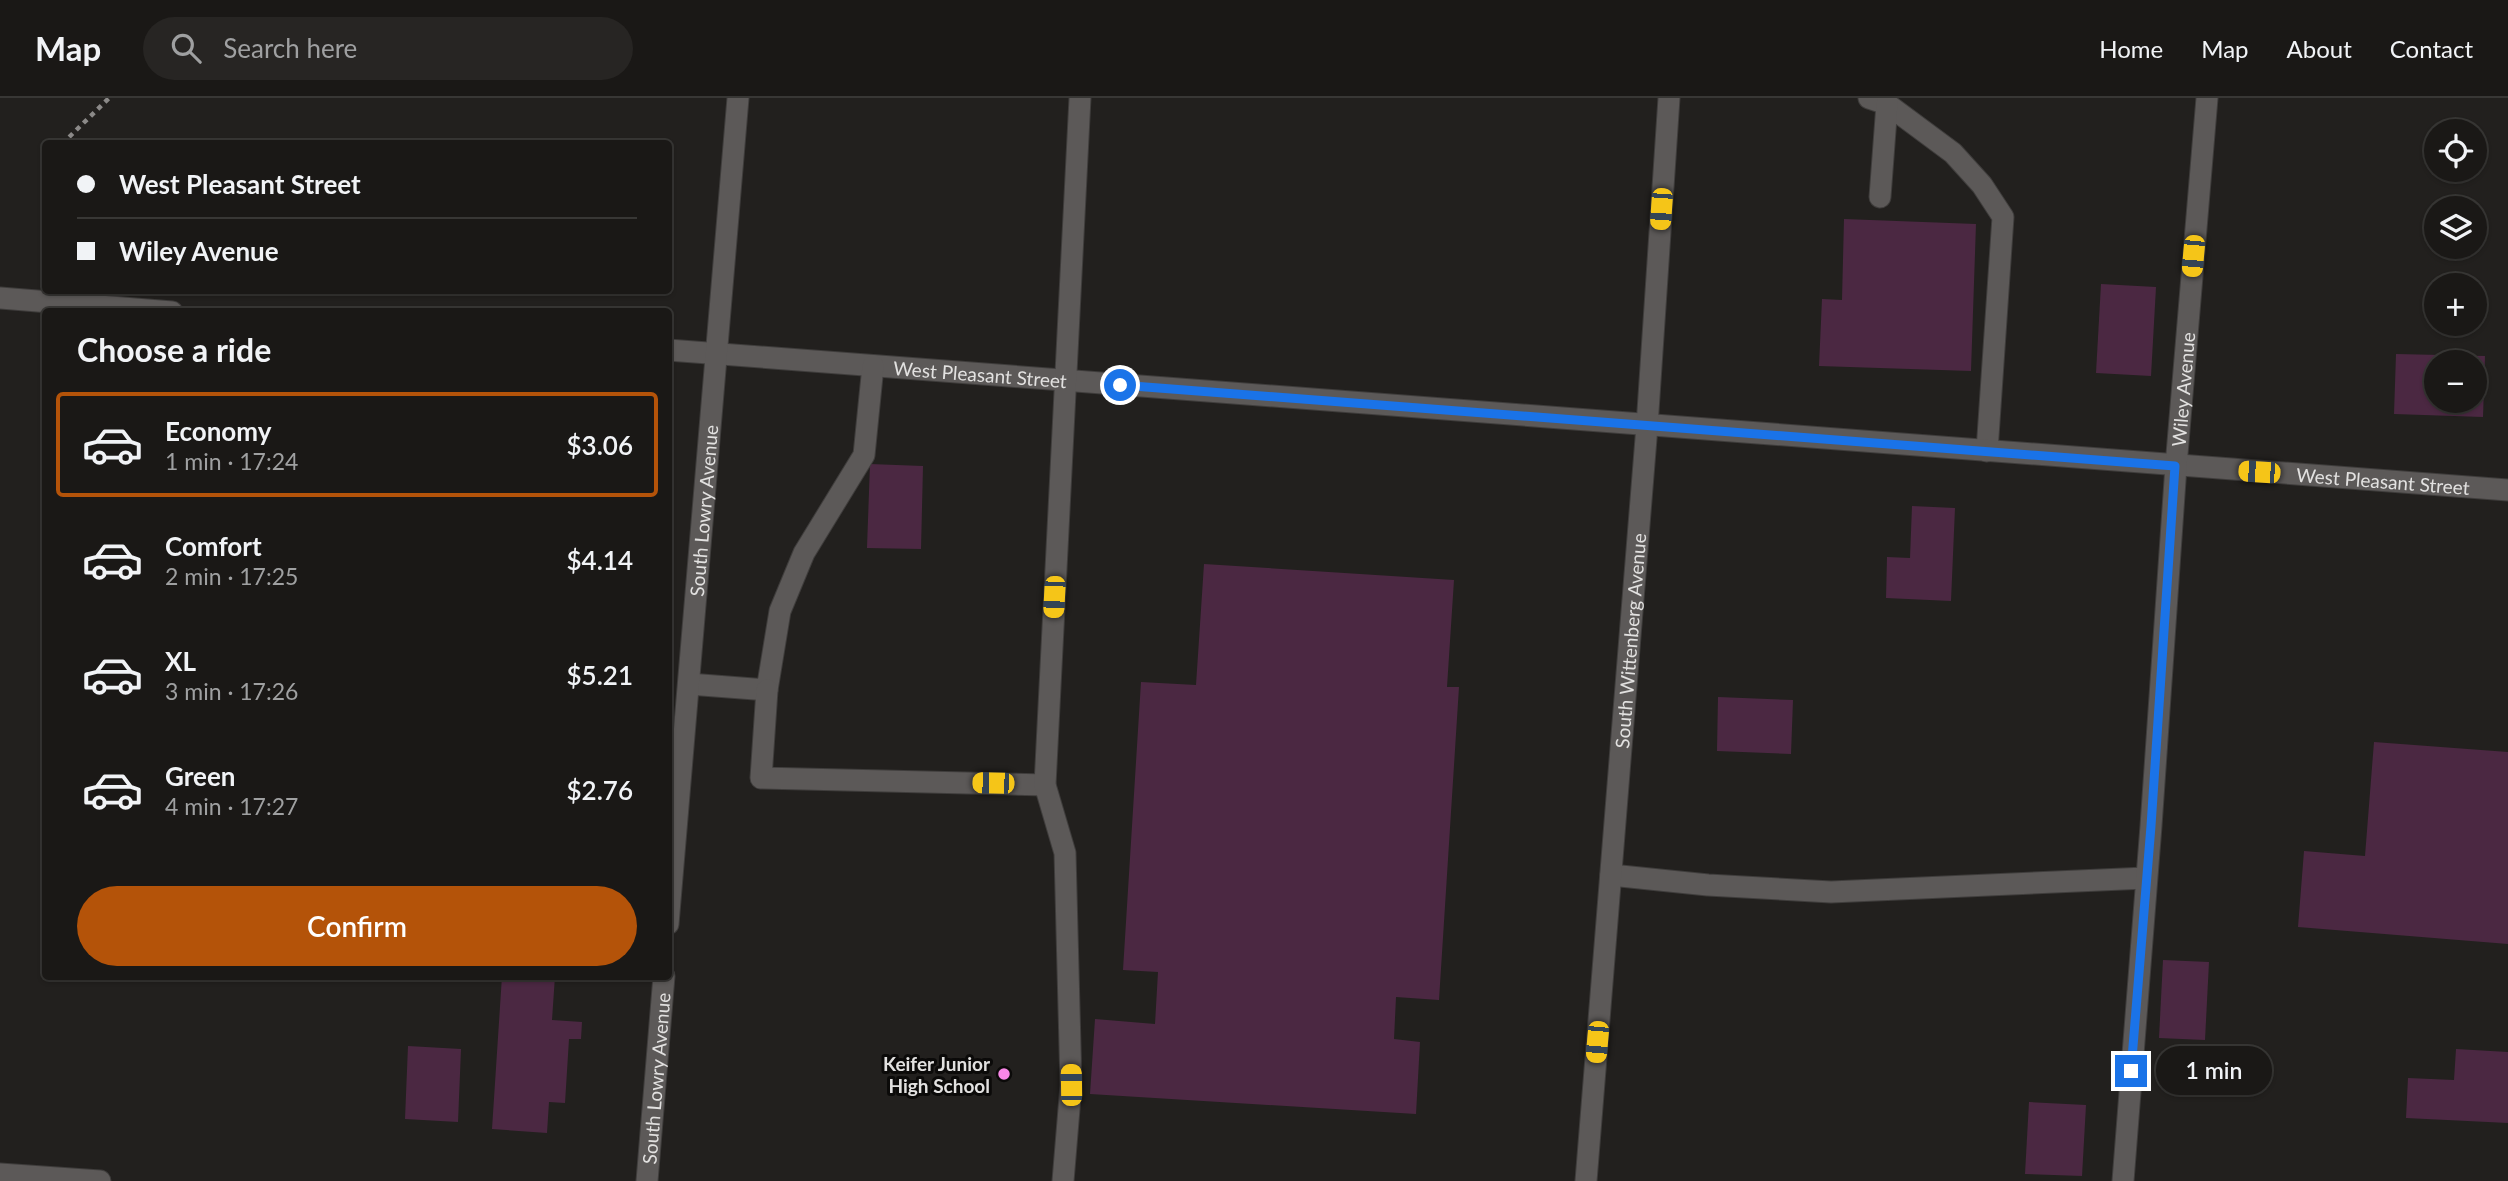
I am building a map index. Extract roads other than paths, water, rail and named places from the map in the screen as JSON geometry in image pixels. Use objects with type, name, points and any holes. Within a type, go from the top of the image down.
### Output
[{"type":"street","name":"South Lowry Avenue","points":[[672,839],[674,796],[689,684],[738,98]]},
{"type":"street","points":[[1063,1181],[1071,1085],[1065,853],[1045,785],[1080,98]]},
{"type":"street","name":"South Wittenberg Avenue","points":[[1586,1181],[1647,426],[1669,98]]},
{"type":"street","name":"Wiley Avenue","points":[[2123,1181],[2151,826],[2175,466],[2207,98]]},
{"type":"street","points":[[1878,101],[1880,197]]},
{"type":"street","points":[[1878,101],[1952,153],[1982,185],[2003,217],[1987,451]]},
{"type":"street","points":[[0,298],[123,308]]},
{"type":"street","name":"West Pleasant Street","points":[[672,350],[2508,490]]},
{"type":"street","points":[[873,366],[864,455],[804,553],[780,611],[767,690],[761,778],[1045,785]]},
{"type":"street","points":[[689,684],[767,690]]},
{"type":"street","points":[[1611,875],[1708,885],[1831,892],[2146,878]]},
{"type":"street","name":"South Lowry Avenue","points":[[647,1181],[664,980]]},
{"type":"street","points":[[0,1174],[100,1181]]},
{"type":"place","name":"Keifer Junior High School","points":[[1004,1074]]}]
